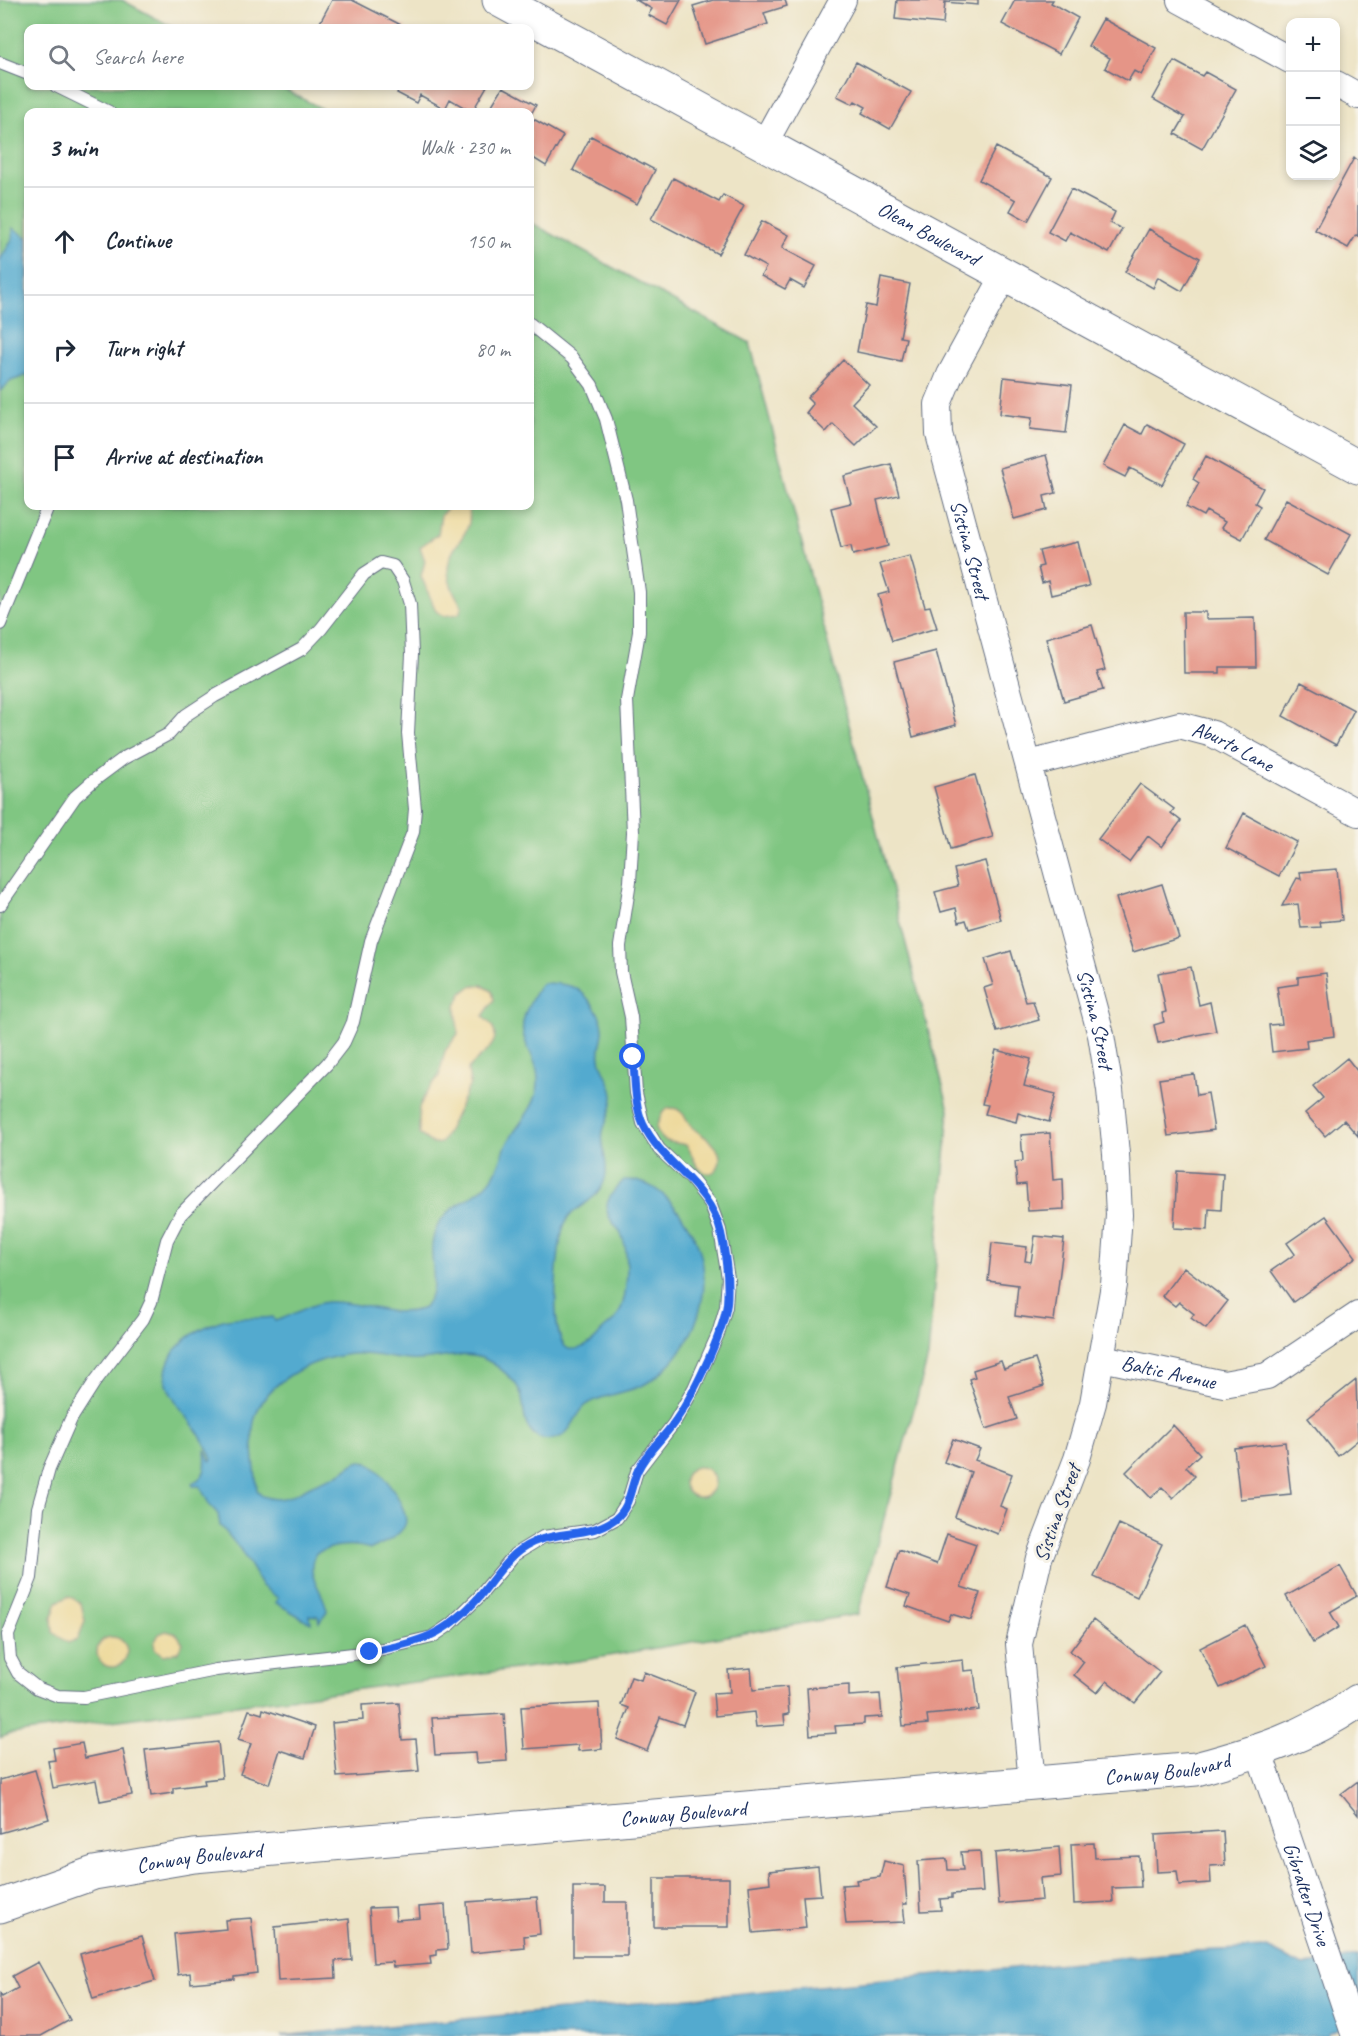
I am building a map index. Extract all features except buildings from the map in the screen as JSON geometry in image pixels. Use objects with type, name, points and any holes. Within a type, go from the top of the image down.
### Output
[{"type":"street","name":"Olean Boulevard","points":[[499,0],[1358,467]]},
{"type":"street","points":[[764,144],[843,0]]},
{"type":"street","points":[[1193,3],[1286,58]]},
{"type":"street","points":[[1340,87],[1358,96]]},
{"type":"street","name":"Sistina Street","points":[[1004,276],[950,375],[938,404],[939,434],[1089,985],[1110,1090],[1119,1215],[1114,1286],[1094,1403],[1077,1459],[1039,1558],[1019,1644],[1032,1783]]},
{"type":"street","name":"Aburto Lane","points":[[1029,764],[1179,725],[1213,734],[1358,813]]},
{"type":"street","name":"Baltic Avenue","points":[[1102,1358],[1224,1384],[1267,1376],[1358,1315]]},
{"type":"street","name":"Conway Boulevard","points":[[0,1906],[94,1873],[194,1856],[1196,1769],[1259,1752],[1294,1739],[1358,1701]]},
{"type":"street","name":"Gibralter Drive","points":[[1259,1752],[1322,1934],[1354,2036]]},
{"type":"lane","points":[[0,63],[24,72]]},
{"type":"lane","points":[[64,90],[101,108]]},
{"type":"lane","points":[[0,905],[75,797],[93,781],[124,758],[169,734],[186,715],[214,696],[302,648],[321,629],[364,574],[381,563],[393,566],[403,581],[410,604],[412,654],[408,733],[415,809],[413,832],[371,941],[353,1022],[344,1042],[327,1064],[180,1215],[167,1240],[151,1302],[143,1319],[94,1383],[71,1419],[49,1469],[38,1508],[31,1578],[8,1635],[9,1658],[18,1673],[37,1688],[58,1696],[84,1697],[216,1670],[370,1652],[409,1644],[432,1637],[451,1624],[478,1598],[515,1554],[543,1537],[595,1530],[617,1518],[628,1501],[638,1471],[674,1423],[699,1377],[718,1334],[726,1306],[728,1278],[720,1230],[710,1203],[691,1179],[659,1149],[643,1123],[636,1093],[631,1017],[621,972],[620,946],[630,882],[633,832],[627,700],[630,672],[639,632],[639,592],[626,500],[606,419],[592,385],[572,358],[534,327]]},
{"type":"lane","points":[[0,624],[46,510]]},
{"type":"green space","points":[[0,0],[122,0],[167,24],[24,24],[24,90],[286,90],[320,108],[24,108],[24,510],[534,510],[534,224],[750,343],[949,1110],[928,1357],[858,1614],[578,1661],[10,1734],[0,1738]]},
{"type":"sand","points":[[445,510],[468,510],[469,518],[467,529],[450,558],[448,571],[451,586],[462,606],[459,614],[443,616],[436,611],[421,576],[425,561],[420,547],[438,534],[441,515]]},
{"type":"sand","points":[[482,985],[492,991],[494,1000],[483,1016],[492,1026],[495,1039],[488,1050],[468,1069],[470,1084],[441,1143],[433,1144],[419,1134],[419,1108],[426,1093],[439,1076],[445,1051],[458,1034],[456,1006],[462,993],[470,987]]},
{"type":"sand","points":[[669,1108],[680,1111],[692,1127],[714,1145],[720,1158],[716,1170],[709,1173],[700,1169],[686,1145],[667,1141],[661,1137],[656,1127],[663,1112]]},
{"type":"sand","points":[[699,1467],[705,1468],[713,1476],[713,1488],[705,1496],[699,1497],[693,1496],[685,1488],[684,1482],[685,1476],[693,1468]]},
{"type":"sand","points":[[69,1596],[81,1603],[85,1621],[78,1639],[68,1643],[53,1632],[52,1617],[57,1602]]},
{"type":"sand","points":[[166,1631],[177,1634],[183,1643],[178,1652],[164,1655],[155,1649],[154,1643],[159,1634]]},
{"type":"sand","points":[[112,1637],[123,1641],[127,1652],[123,1663],[112,1667],[101,1663],[97,1652],[101,1641]]},
{"type":"water","points":[[13,228],[24,235],[24,376],[11,381],[0,391],[0,260],[13,238]]},
{"type":"water","points":[[543,983],[576,988],[597,1011],[603,1031],[600,1058],[613,1096],[602,1136],[606,1167],[604,1182],[594,1196],[569,1217],[562,1233],[557,1269],[556,1311],[562,1342],[569,1349],[573,1349],[581,1348],[594,1340],[616,1318],[624,1300],[627,1276],[626,1253],[621,1234],[610,1218],[607,1206],[611,1195],[624,1180],[646,1184],[656,1189],[680,1213],[692,1232],[700,1252],[704,1272],[703,1294],[698,1315],[679,1354],[664,1370],[647,1383],[589,1403],[565,1434],[553,1439],[536,1436],[527,1427],[521,1394],[510,1378],[493,1364],[473,1356],[419,1360],[351,1354],[320,1361],[289,1376],[276,1386],[265,1398],[257,1412],[253,1428],[257,1491],[262,1496],[270,1498],[291,1496],[362,1461],[376,1469],[392,1488],[406,1518],[405,1525],[399,1533],[371,1549],[343,1546],[316,1553],[313,1561],[313,1576],[327,1611],[319,1622],[318,1616],[310,1615],[311,1623],[276,1603],[278,1598],[262,1586],[240,1549],[220,1525],[218,1514],[209,1504],[200,1486],[193,1486],[192,1483],[201,1477],[205,1469],[205,1449],[210,1461],[212,1460],[201,1438],[168,1387],[166,1373],[169,1360],[187,1338],[213,1323],[227,1319],[273,1317],[275,1321],[313,1305],[327,1302],[400,1312],[424,1308],[433,1286],[434,1233],[450,1211],[490,1181],[511,1137],[526,1116],[537,1093],[535,1062],[524,1036],[523,1026],[531,1001]]},
{"type":"water","points":[[1267,1948],[1303,1966],[1358,1956],[1358,2020],[1328,2033],[1327,2036],[281,2036],[1195,1951]]},
{"type":"route","points":[[370,1652],[432,1637],[451,1624],[478,1598],[515,1554],[543,1537],[595,1530],[617,1518],[628,1501],[638,1471],[648,1454],[674,1423],[694,1388],[718,1334],[726,1306],[728,1278],[720,1230],[710,1203],[691,1179],[659,1149],[643,1123],[636,1093],[633,1057]]}]
